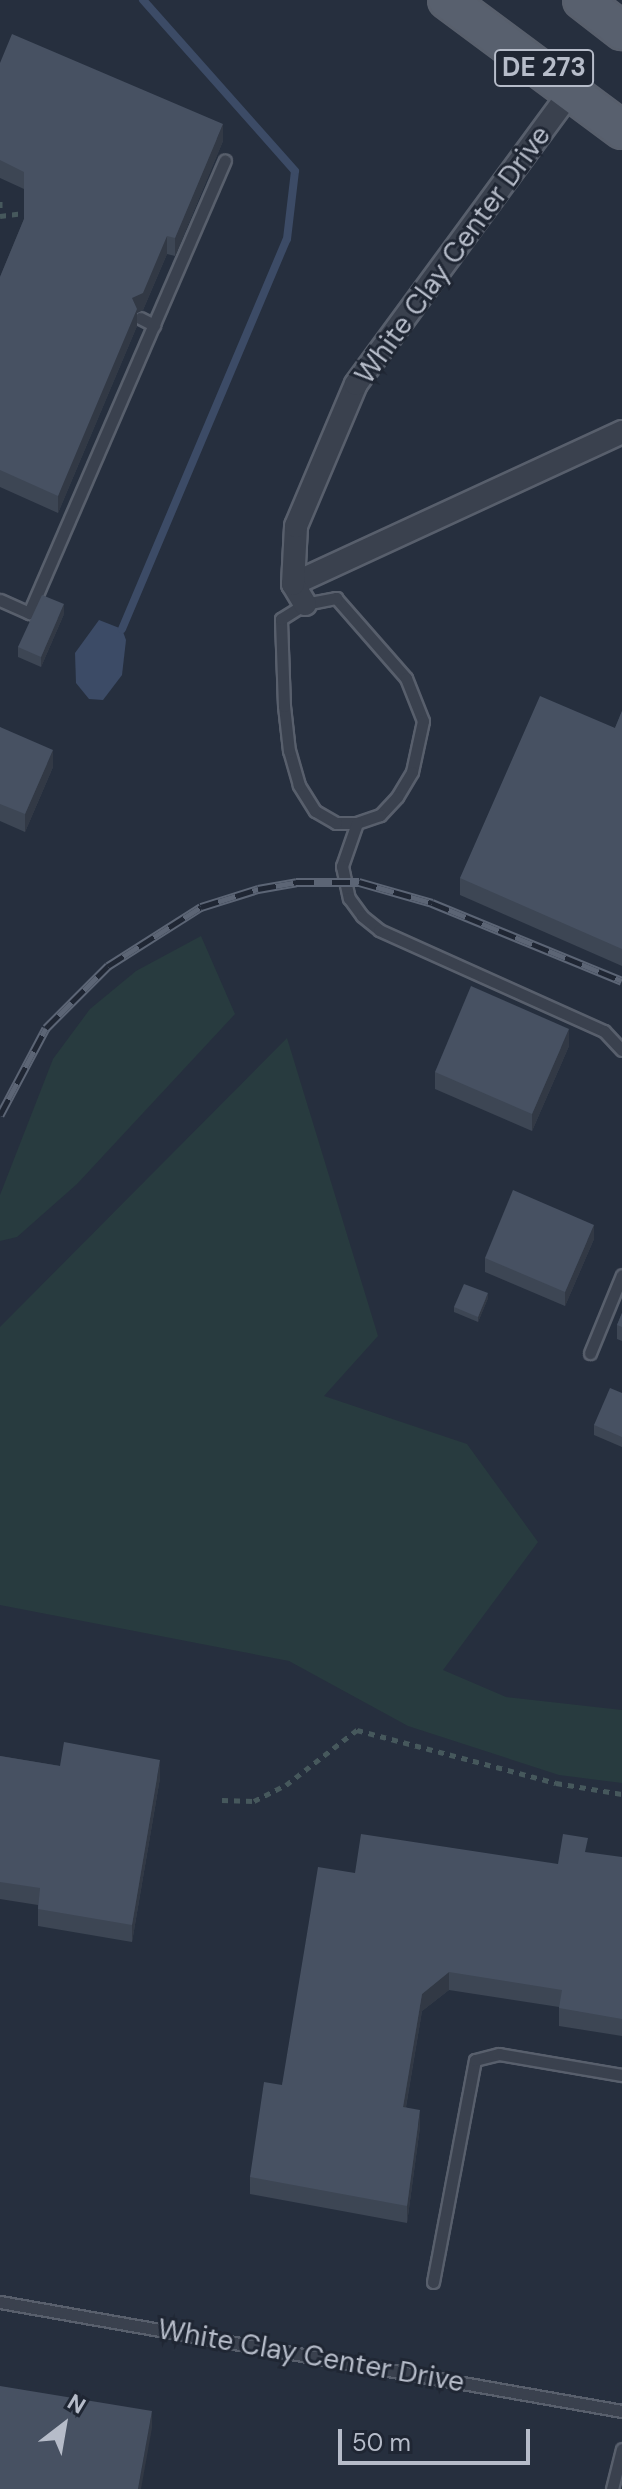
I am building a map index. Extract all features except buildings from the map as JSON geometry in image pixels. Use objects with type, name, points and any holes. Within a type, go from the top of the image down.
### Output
[{"type":"main road","name":"DE 273","points":[[447,0],[573,89],[622,130]]},
{"type":"main road","name":"DE 273","points":[[582,0],[622,31]]},
{"type":"main road","points":[[615,0],[622,6]]},
{"type":"street","name":"White Clay Center Drive","points":[[293,584],[301,513],[356,384],[573,89]]},
{"type":"street","points":[[305,604],[293,584],[622,432]]},
{"type":"lane","points":[[0,600],[29,613],[225,161]]},
{"type":"lane","points":[[140,318],[154,325]]},
{"type":"lane","points":[[336,598],[406,678],[419,701],[423,721],[412,772],[380,815],[357,823],[336,823],[315,811],[299,785],[289,751],[281,619],[305,604],[336,598]]},
{"type":"lane","points":[[357,823],[342,866],[349,898],[362,916],[379,930],[604,1031],[622,1050]]},
{"type":"lane","points":[[590,1353],[622,1275]]},
{"type":"lane","points":[[433,2282],[475,2060],[499,2054],[622,2075]]},
{"type":"lane","name":"White Clay Center Drive","points":[[0,2302],[622,2411]]},
{"type":"lane","points":[[612,2489],[622,2449]]},
{"type":"path","points":[[0,201],[0,209]]},
{"type":"path","points":[[0,216],[24,213]]},
{"type":"path","points":[[222,1800],[254,1801],[286,1785],[357,1730],[556,1783],[622,1794]]},
{"type":"green space","points":[[201,936],[235,1014],[77,1184],[17,1237],[0,1241],[0,1195],[53,1059],[90,1009],[136,971]]},
{"type":"green space","points":[[287,1038],[378,1336],[324,1396],[467,1444],[538,1542],[443,1670],[506,1697],[622,1710],[622,1783],[559,1775],[408,1726],[289,1661],[0,1605],[0,1327]]},
{"type":"water","points":[[99,620],[122,629],[126,640],[122,675],[103,700],[89,699],[76,683],[75,653]]},
{"type":"waterway","points":[[122,629],[287,239],[295,171],[143,0]]},
{"type":"railway","points":[[0,1115],[46,1028],[108,966],[201,907],[258,889],[296,882],[359,882],[432,903],[622,981]]}]
